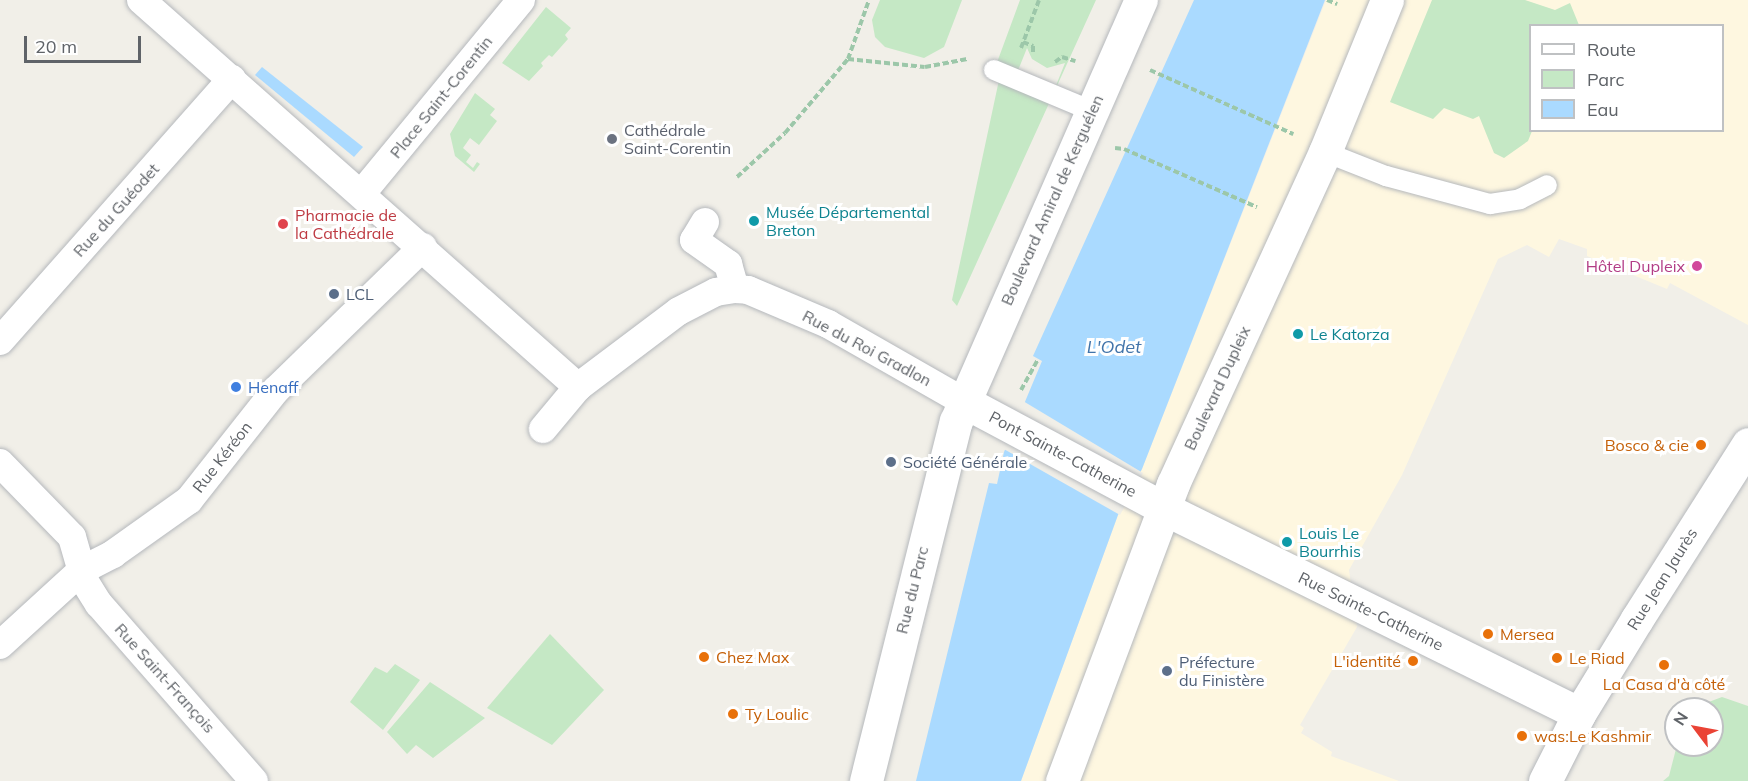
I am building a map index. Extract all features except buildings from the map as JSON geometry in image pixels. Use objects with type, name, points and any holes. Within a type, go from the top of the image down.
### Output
[{"type":"main road","name":"Boulevard Amiral de Kerguélen","points":[[963,400],[1141,0]]},
{"type":"main road","name":"Boulevard Dupleix","points":[[1062,781],[1163,508],[1325,152],[1387,0]]},
{"type":"main road","name":"Pont Sainte-Catherine","points":[[963,400],[1013,410],[1134,492],[1163,508]]},
{"type":"main road","name":"Rue du Parc","points":[[866,781],[941,473],[963,400]]},
{"type":"main road","name":"Rue Jean Jaurès","points":[[1545,781],[1579,714],[1748,444]]},
{"type":"main road","name":"Rue Sainte-Catherine","points":[[1163,508],[1579,714]]},
{"type":"street","points":[[141,0],[423,247],[578,387]]},
{"type":"street","name":"Place Saint-Corentin","points":[[362,193],[521,0]]},
{"type":"street","name":"Rue du Guéodet","points":[[0,341],[232,79]]},
{"type":"street","points":[[543,429],[578,387],[690,304],[735,288],[728,264],[693,240],[705,222]]},
{"type":"street","name":"Rue Kéréon","points":[[0,645],[82,570],[122,548],[189,500],[276,390],[423,247]]},
{"type":"street","name":"Rue du Roi Gradlon","points":[[735,288],[748,290],[828,324],[963,400]]},
{"type":"street","name":"Rue Saint-François","points":[[0,464],[72,537],[82,570],[99,604],[254,781]]},
{"type":"lane","points":[[1002,74],[1092,111]]},
{"type":"lane","points":[[1325,152],[1386,176],[1490,204],[1520,199],[1547,185]]},
{"type":"path","points":[[737,177],[785,133],[848,59],[869,0]]},
{"type":"path","points":[[1002,74],[1023,42],[1039,0]]},
{"type":"path","points":[[1328,0],[1337,4]]},
{"type":"path","points":[[1023,42],[1033,46],[1036,58]]},
{"type":"path","points":[[1050,64],[1062,57],[1082,64]]},
{"type":"path","points":[[848,59],[925,67],[964,58],[971,61]]},
{"type":"path","points":[[1149,70],[1295,135]]},
{"type":"path","points":[[1124,149],[1257,207]]},
{"type":"path","points":[[1013,410],[1038,358]]},
{"type":"shaded area","points":[[1326,0],[1748,0],[1748,325],[1670,283],[1667,289],[1587,256],[1587,249],[1559,239],[1549,257],[1527,245],[1498,259],[1402,475],[1349,570],[1357,627],[1300,725],[1304,728],[1301,733],[1332,752],[1331,756],[1399,781],[1021,781],[1118,515],[1142,469]]},
{"type":"green space","points":[[880,0],[962,0],[944,47],[924,58],[885,47],[875,37],[872,20]]},
{"type":"green space","points":[[1020,0],[1096,0],[957,306],[952,300],[999,80],[992,76]],"holes":[[[1027,48],[1032,59],[1047,68],[1065,63],[1055,88],[1017,73]]]},
{"type":"green space","points":[[1432,0],[1525,0],[1555,10],[1570,3],[1579,24],[1529,24],[1529,132],[1532,132],[1528,141],[1504,158],[1494,153],[1479,116],[1473,119],[1444,108],[1433,119],[1390,102]]},
{"type":"green space","points":[[546,7],[571,28],[565,35],[568,39],[552,57],[549,55],[541,63],[543,66],[529,81],[502,63]]},
{"type":"green space","points":[[475,93],[495,109],[490,115],[497,121],[479,145],[470,138],[463,148],[471,155],[466,162],[473,168],[477,162],[480,164],[474,172],[455,156],[450,134]]},
{"type":"green space","points":[[550,634],[604,690],[552,745],[487,708]]},
{"type":"green space","points":[[395,664],[420,680],[383,730],[350,702],[375,667],[387,673]]},
{"type":"green space","points":[[430,682],[485,718],[433,758],[416,745],[407,754],[387,732]]},
{"type":"green space","points":[[1724,698],[1748,706],[1748,781],[1663,781],[1669,776],[1674,757],[1724,757]]},
{"type":"water","name":"L'Odet","points":[[1194,0],[1325,0],[1142,469],[1118,515],[1021,781],[916,781],[989,483],[997,484],[1004,452],[1042,361],[1033,356]]},
{"type":"water","points":[[262,67],[363,147],[354,157],[255,75]]},
{"type":"pier","points":[[1023,401],[1143,473],[1120,515],[1002,448]]},
{"type":"place","name":"Cathédrale Saint-Corentin","points":[[612,139]]},
{"type":"place","name":"Musée Départemental Breton","points":[[754,221]]},
{"type":"place","name":"Pharmacie de la Cathédrale","points":[[283,224]]},
{"type":"place","name":"Hôtel Dupleix","points":[[1697,266]]},
{"type":"place","name":"LCL","points":[[334,294]]},
{"type":"place","name":"Le Katorza","points":[[1298,334]]},
{"type":"place","name":"Henaff","points":[[236,387]]},
{"type":"place","name":"Bosco & cie","points":[[1701,445]]},
{"type":"place","name":"Société Générale","points":[[891,462]]},
{"type":"place","name":"Louis Le Bourrhis","points":[[1287,542]]},
{"type":"place","name":"Mersea","points":[[1488,634]]},
{"type":"place","name":"Chez Max","points":[[704,657]]},
{"type":"place","name":"Le Riad","points":[[1557,658]]},
{"type":"place","name":"L'identité","points":[[1413,661]]},
{"type":"place","name":"La Casa d'à côté","points":[[1664,665]]},
{"type":"place","name":"Préfecture du Finistère","points":[[1167,671]]},
{"type":"place","name":"Ty Loulic","points":[[733,714]]},
{"type":"place","name":"was:Le Kashmir","points":[[1522,736]]}]
